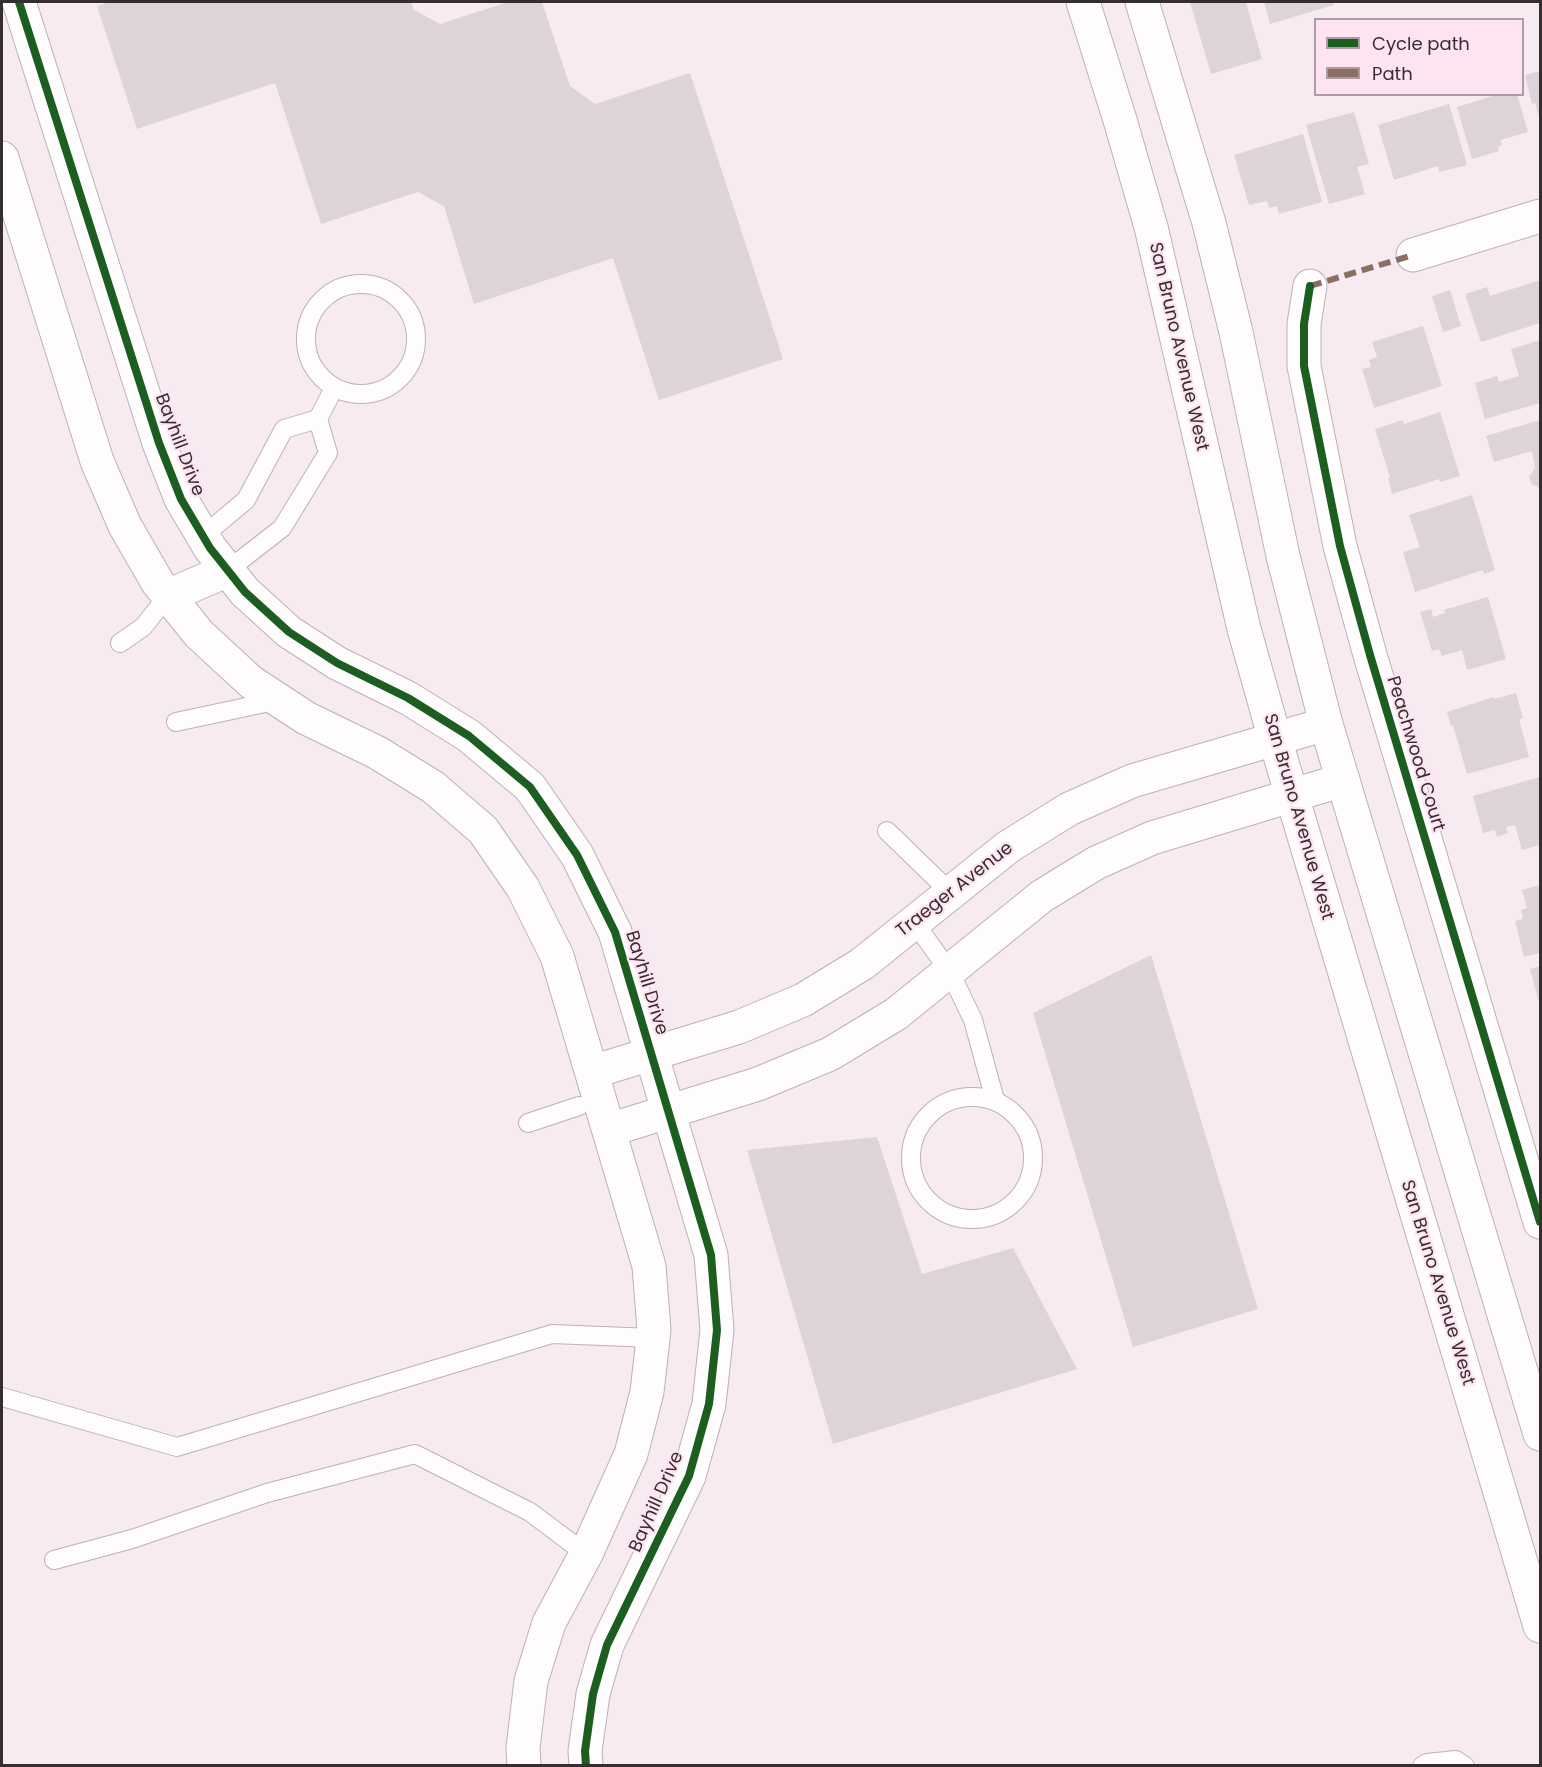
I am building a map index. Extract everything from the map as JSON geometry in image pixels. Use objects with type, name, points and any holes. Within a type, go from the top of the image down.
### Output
[{"type":"street","name":"Bayhill Drive","points":[[19,2],[159,442],[181,499],[210,548],[245,592],[289,632],[337,663],[408,698],[469,736],[530,787],[577,855],[615,932],[711,1255],[717,1330],[709,1404],[689,1476],[607,1645],[593,1694],[585,1750],[586,1766]]},
{"type":"street","name":"San Bruno Avenue West","points":[[1083,2],[1151,227],[1242,618],[1275,739],[1540,1626]]},
{"type":"street","points":[[1142,2],[1209,223],[1236,332],[1283,556],[1326,724],[1540,1434]]},
{"type":"street","points":[[2,158],[97,461],[125,526],[158,583],[199,634],[251,682],[306,718],[378,753],[433,787],[483,830],[523,888],[557,956],[649,1266],[653,1338],[647,1392],[631,1454],[586,1554],[549,1623],[531,1681],[523,1748],[524,1766]]},
{"type":"street","points":[[1413,255],[1540,216]]},
{"type":"street","name":"Peachwood Court","points":[[1310,286],[1304,324],[1304,366],[1340,546],[1373,667],[1540,1222]]},
{"type":"street","points":[[168,596],[228,570]]},
{"type":"street","name":"Traeger Avenue","points":[[592,1072],[739,1027],[803,1000],[862,964],[1008,847],[1069,809],[1132,781],[1326,724]]},
{"type":"street","points":[[609,1130],[759,1084],[830,1054],[896,1014],[1042,896],[1096,863],[1152,838],[1343,780]]},
{"type":"lane","points":[[367,284],[388,290],[404,304],[414,324],[417,345],[410,366],[396,383],[376,393],[355,395],[334,388],[317,375],[307,355],[305,333],[312,312],[326,295],[345,285],[367,284]]},
{"type":"lane","points":[[228,570],[282,528],[328,453],[318,419],[334,388]]},
{"type":"lane","points":[[203,536],[246,500],[284,429],[318,419]]},
{"type":"lane","points":[[120,643],[143,627],[168,596]]},
{"type":"lane","points":[[176,723],[279,700]]},
{"type":"lane","points":[[887,831],[950,892]]},
{"type":"lane","points":[[914,922],[950,972],[973,1020],[995,1100],[1012,1110],[1025,1125],[1032,1144],[1033,1164],[1028,1183],[1017,1200],[1001,1212],[983,1218],[963,1219],[944,1213],[927,1200],[915,1183],[910,1163],[912,1142],[936,1109],[954,1098],[974,1095],[995,1100]]},
{"type":"lane","points":[[579,1106],[592,1072]]},
{"type":"lane","points":[[528,1123],[579,1106]]},
{"type":"lane","points":[[579,1106],[609,1130]]},
{"type":"lane","points":[[2,1396],[177,1448],[552,1334],[653,1338]]},
{"type":"lane","points":[[54,1560],[132,1539],[267,1493],[415,1454],[530,1512],[586,1554]]},
{"type":"lane","points":[[1422,1766],[1427,1763],[1456,1761],[1464,1766]]},
{"type":"building","points":[[110,2],[411,2],[414,10],[440,24],[508,2],[542,2],[570,86],[595,104],[690,73],[783,359],[659,400],[613,258],[474,304],[444,206],[418,192],[321,224],[275,83],[137,129],[97,6]]},
{"type":"building","points":[[1190,2],[1246,2],[1262,59],[1211,74]]},
{"type":"building","points":[[1264,2],[1333,2],[1334,5],[1270,24]]},
{"type":"building","points":[[1540,71],[1540,120],[1535,103],[1532,104],[1525,75]]},
{"type":"building","points":[[1493,96],[1518,96],[1528,132],[1500,140],[1502,145],[1498,147],[1499,151],[1472,159],[1457,107]]},
{"type":"building","points":[[1449,104],[1467,165],[1439,172],[1438,166],[1394,180],[1378,125]]},
{"type":"building","points":[[1354,112],[1369,164],[1357,167],[1365,194],[1329,204],[1306,125]]},
{"type":"building","points":[[1303,134],[1322,202],[1279,214],[1277,206],[1269,208],[1267,201],[1249,205],[1234,155]]},
{"type":"building","points":[[1540,280],[1540,323],[1481,342],[1465,294],[1487,287],[1490,296]]},
{"type":"building","points":[[1450,290],[1461,326],[1443,332],[1432,296]]},
{"type":"building","points":[[1423,326],[1442,386],[1374,408],[1362,369],[1371,367],[1369,360],[1377,357],[1372,342]]},
{"type":"building","points":[[1540,340],[1540,403],[1485,419],[1475,383],[1497,376],[1499,382],[1519,376],[1511,349]]},
{"type":"building","points":[[1440,412],[1460,476],[1440,482],[1439,479],[1392,494],[1388,478],[1390,477],[1375,429],[1403,420],[1404,424]]},
{"type":"building","points":[[1540,420],[1540,488],[1538,489],[1537,486],[1532,485],[1529,477],[1535,468],[1532,451],[1494,462],[1486,436]]},
{"type":"building","points":[[1472,495],[1495,570],[1484,574],[1483,570],[1415,592],[1403,552],[1420,547],[1409,515]]},
{"type":"building","points":[[1488,597],[1506,659],[1467,670],[1462,650],[1442,656],[1439,649],[1432,651],[1420,612],[1431,609],[1433,617],[1445,613],[1444,610]]},
{"type":"building","points":[[1516,693],[1523,718],[1519,719],[1529,757],[1467,774],[1447,712],[1494,697],[1494,699]]},
{"type":"building","points":[[1540,777],[1540,845],[1522,850],[1515,825],[1506,827],[1508,833],[1497,837],[1495,830],[1483,833],[1473,796]]},
{"type":"building","points":[[1540,885],[1540,953],[1524,957],[1515,921],[1523,919],[1521,910],[1527,908],[1522,890]]},
{"type":"building","points":[[1151,955],[1258,1309],[1133,1347],[1033,1013]]},
{"type":"building","points":[[1540,966],[1540,1006],[1530,969]]},
{"type":"building","points":[[877,1137],[922,1274],[1013,1248],[1077,1369],[833,1444],[747,1150]]},
{"type":"marked path","points":[[1310,286],[1413,255]]},
{"type":"cycle path","points":[[19,2],[159,443],[181,499],[210,548],[245,592],[289,632],[337,663],[408,698],[469,736],[530,787],[577,855],[615,932],[711,1255],[717,1330],[709,1404],[689,1476],[607,1645],[593,1694],[585,1751],[586,1766]]},
{"type":"cycle path","points":[[1310,286],[1304,324],[1304,366],[1340,546],[1370,655],[1540,1222]]}]
